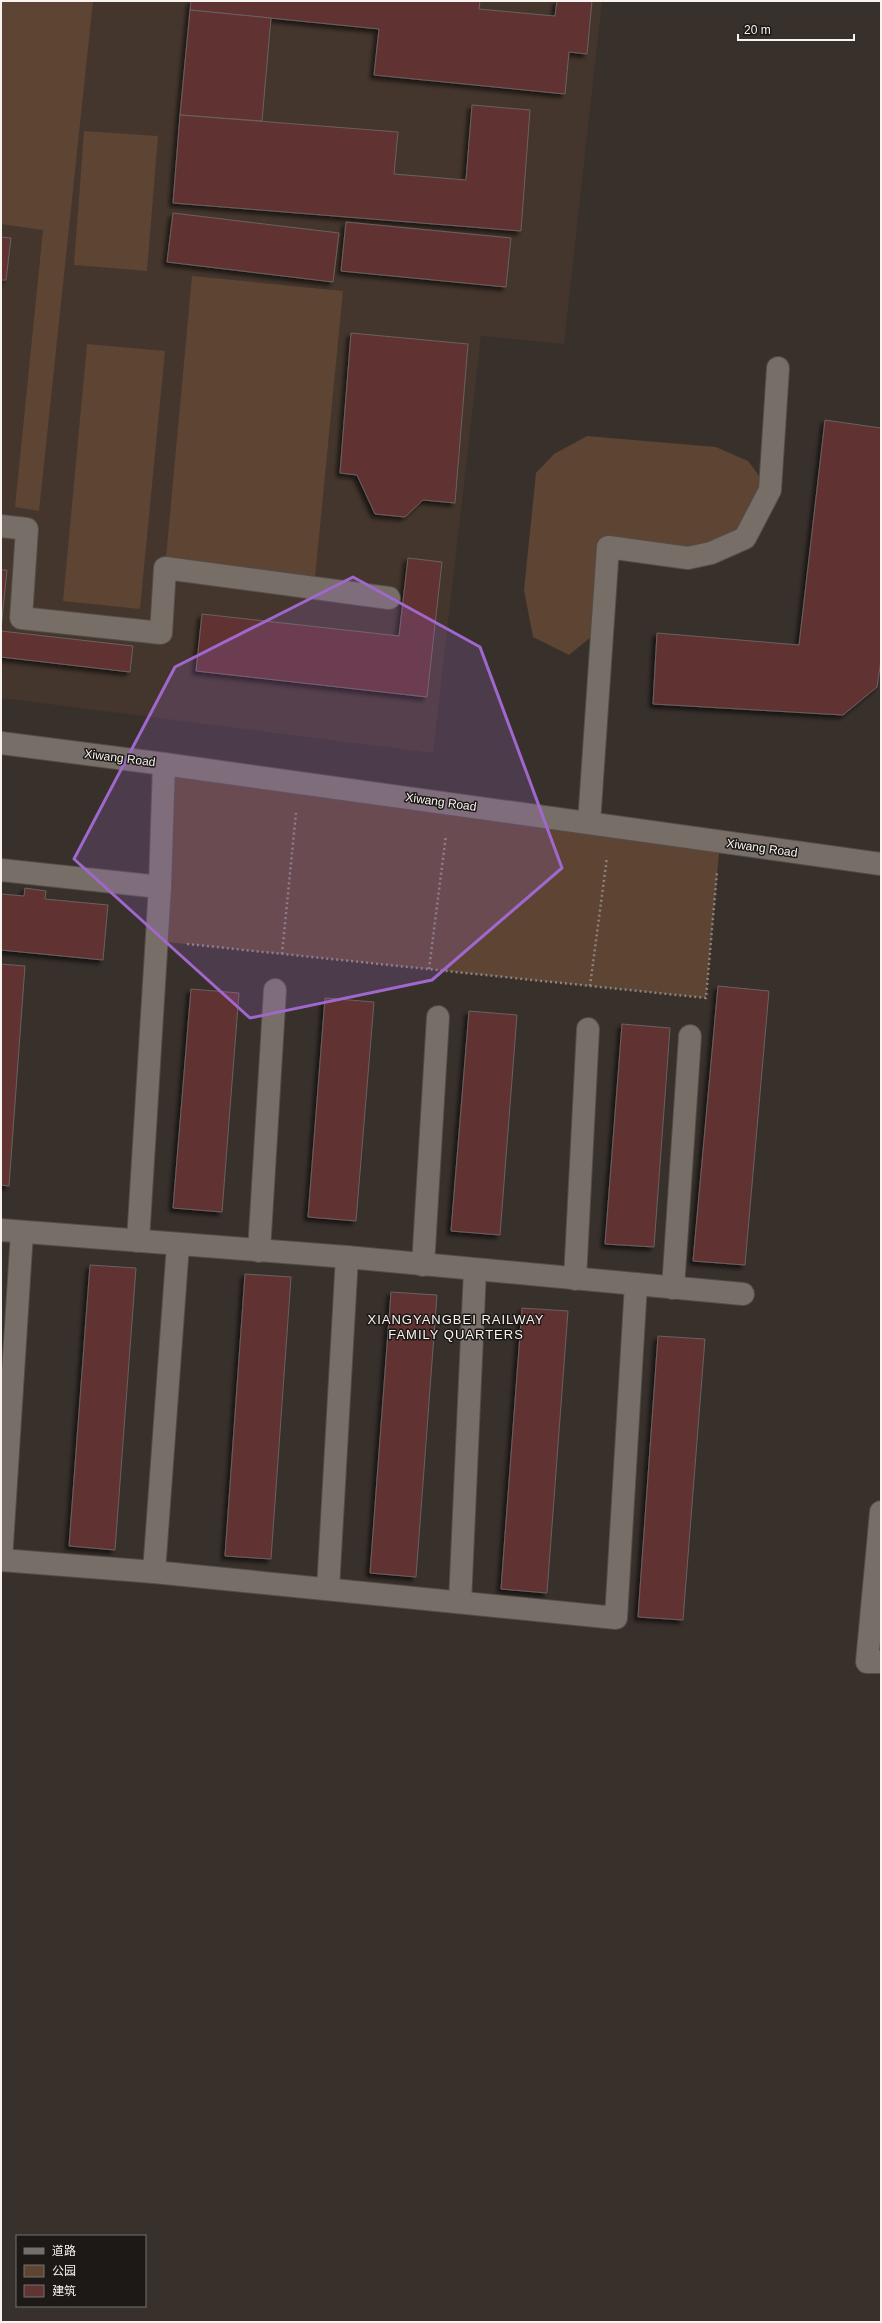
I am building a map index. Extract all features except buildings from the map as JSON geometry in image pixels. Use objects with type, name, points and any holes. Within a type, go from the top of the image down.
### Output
[{"type":"street","points":[[589,823],[608,547],[688,558],[711,553],[745,538],[770,490],[778,368]]},
{"type":"street","points":[[1,526],[27,529],[21,618],[161,633],[165,568],[389,598]]},
{"type":"street","name":"Xiwang Road","points":[[1,743],[299,782],[881,864]]},
{"type":"street","points":[[138,1242],[160,887],[164,764]]},
{"type":"street","points":[[1,870],[160,887]]},
{"type":"street","points":[[259,1251],[275,990]]},
{"type":"street","points":[[423,1264],[438,1018]]},
{"type":"street","points":[[575,1279],[588,1029]]},
{"type":"street","points":[[673,1288],[690,1036]]},
{"type":"street","points":[[636,1284],[616,1618],[154,1572],[1,1560],[12,1231],[138,1242],[347,1257],[476,1270],[636,1284],[743,1294]]},
{"type":"street","points":[[154,1572],[178,1245]]},
{"type":"street","points":[[328,1589],[347,1257]]},
{"type":"street","points":[[460,1602],[476,1270]]},
{"type":"street","points":[[874,1662],[881,1512]]},
{"type":"path","points":[[282,954],[299,782]]},
{"type":"path","points":[[429,969],[450,804]]},
{"type":"path","points":[[590,986],[612,827]]},
{"type":"path","points":[[157,941],[706,998],[720,842]]},
{"type":"highlighted area","points":[[353,577],[480,647],[562,868],[432,980],[250,1018],[74,859],[175,667]]},
{"type":"shaded area","points":[[1,1],[602,1],[564,344],[481,336],[433,753],[1,698]]},
{"type":"green space","points":[[1,1],[93,1],[39,511],[15,507],[43,230],[1,224]]},
{"type":"green space","points":[[84,131],[158,136],[147,271],[74,265]]},
{"type":"green space","points":[[192,276],[343,291],[314,588],[165,568]]},
{"type":"green space","points":[[87,344],[165,351],[140,609],[63,601]]},
{"type":"green space","points":[[587,436],[716,447],[748,461],[770,490],[745,538],[711,553],[608,547],[602,628],[569,655],[533,637],[524,590],[536,473],[554,454]]},
{"type":"green space","points":[[164,764],[720,842],[706,998],[157,941]]},
{"type":"district","name":"XIANGYANGBEI RAILWAY FAMILY QUARTERS","points":[[456,1326]]}]
